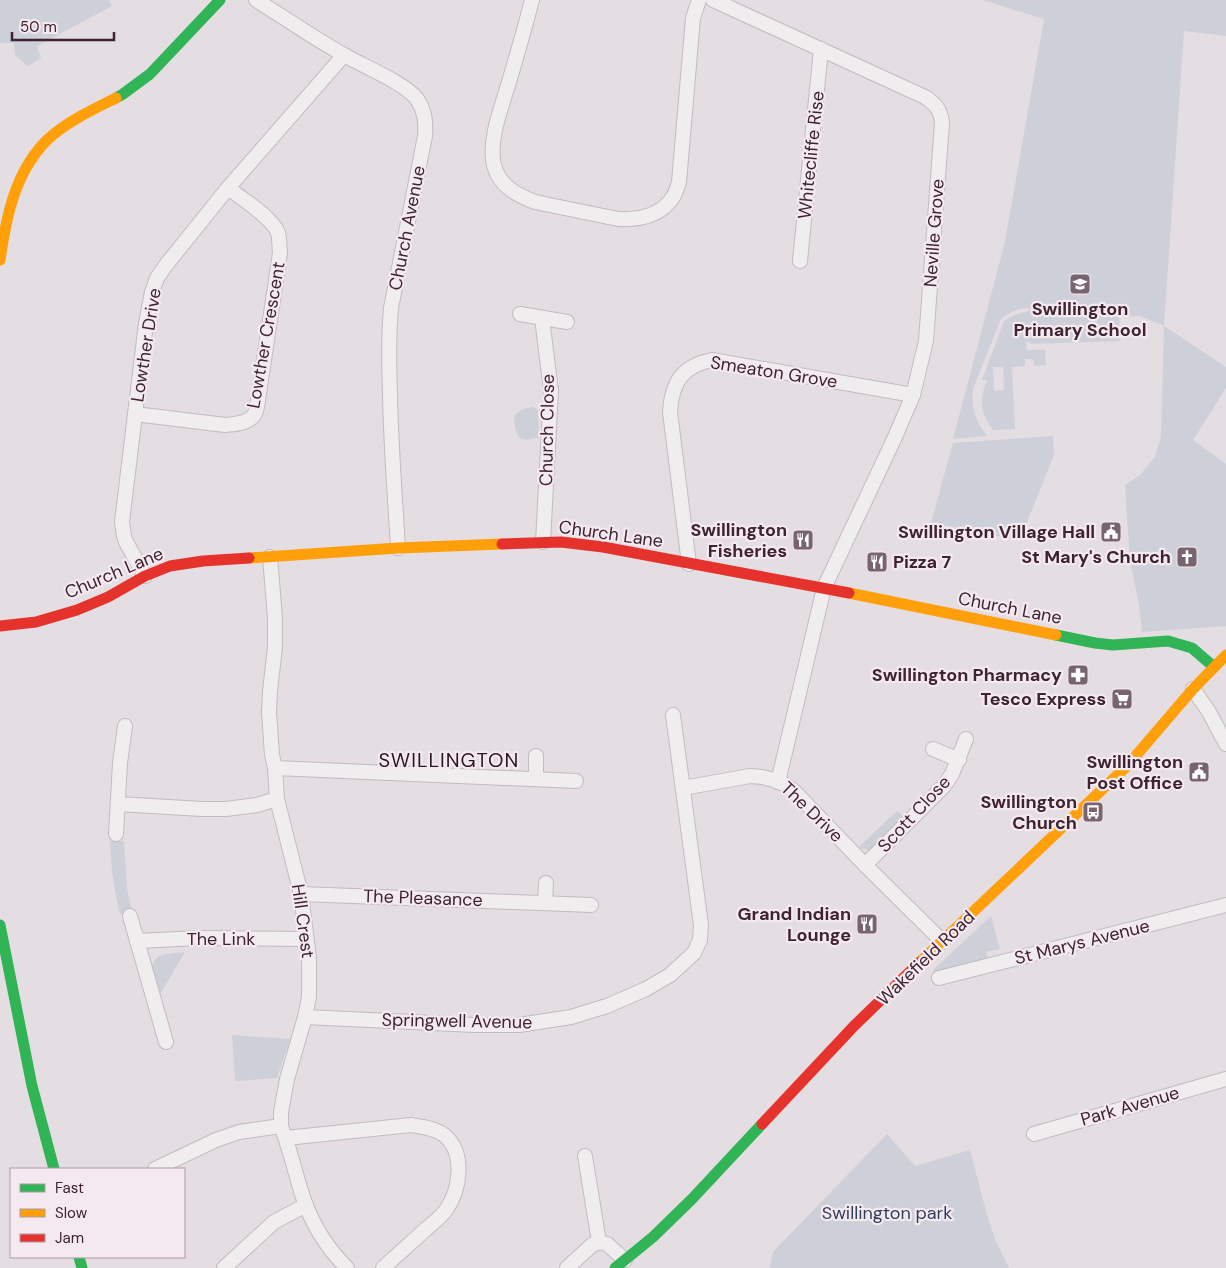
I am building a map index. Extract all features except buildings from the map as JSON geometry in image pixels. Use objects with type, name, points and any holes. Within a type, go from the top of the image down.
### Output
[{"type":"street","points":[[0,260],[10,205],[20,178],[33,155],[48,139],[65,126],[123,94],[150,74],[220,0]]},
{"type":"street","name":"Church Avenue","points":[[256,0],[344,55],[406,89],[416,98],[426,122],[425,136],[391,308],[389,327],[391,429],[398,548]]},
{"type":"street","points":[[532,0],[496,128],[492,154],[494,167],[503,184],[511,191],[535,202],[628,220],[642,218],[667,206],[674,196],[679,182],[693,18],[699,0]]},
{"type":"street","name":"Neville Grove","points":[[713,0],[925,97],[932,101],[941,115],[942,123],[926,341],[913,395],[824,588]]},
{"type":"street","name":"Whitecliffe Rise","points":[[800,261],[821,49]]},
{"type":"street","name":"Lowther Drive","points":[[144,576],[126,542],[122,522],[149,307],[157,278],[175,252],[228,188],[344,55]]},
{"type":"street","name":"Lowther Crescent","points":[[135,414],[225,425],[237,424],[254,416],[257,407],[280,253],[279,241],[272,222],[228,188]]},
{"type":"street","points":[[520,314],[567,322]]},
{"type":"street","name":"Church Close","points":[[542,318],[551,391],[543,542]]},
{"type":"street","name":"Smeaton Grove","points":[[689,564],[670,412],[674,387],[680,377],[689,369],[700,362],[712,360],[913,395]]},
{"type":"street","name":"Church Lane","points":[[0,626],[36,622],[77,610],[108,598],[144,576],[170,566],[203,561],[398,548],[543,542],[585,544],[622,550],[824,588],[1095,643],[1113,645],[1168,642],[1192,648],[1214,666]]},
{"type":"street","name":"Hill Crest","points":[[270,557],[275,618],[275,647],[269,712],[272,755],[275,768],[277,799],[301,894],[309,958],[308,998],[305,1017],[287,1079],[281,1112],[284,1132],[306,1205],[332,1253],[347,1268]]},
{"type":"street","name":"The Drive","points":[[824,588],[778,782],[794,791],[943,942]]},
{"type":"street","name":"Wakefield Road","points":[[599,1242],[607,1244],[620,1264],[654,1237],[854,1026],[1127,766],[1193,689],[1226,655]]},
{"type":"street","points":[[1193,689],[1209,712],[1221,723],[1226,744]]},
{"type":"street","name":"Springwell Avenue","points":[[305,1017],[475,1025],[519,1025],[571,1017],[607,1006],[646,989],[670,975],[694,953],[700,940],[701,925],[673,715]]},
{"type":"street","points":[[116,834],[120,764],[125,726]]},
{"type":"street","name":"Scott Close","points":[[865,865],[944,786],[959,760],[966,739]]},
{"type":"street","name":"Scott Close","points":[[933,750],[959,760]]},
{"type":"street","points":[[536,756],[536,779]]},
{"type":"street","points":[[275,768],[576,781]]},
{"type":"street","points":[[683,788],[750,776],[762,777],[778,782]]},
{"type":"street","points":[[118,804],[202,810],[257,805],[277,799]]},
{"type":"street","points":[[545,903],[546,883]]},
{"type":"street","name":"The Pleasance","points":[[301,894],[591,905]]},
{"type":"street","name":"St Marys Avenue","points":[[938,978],[1226,905]]},
{"type":"street","points":[[130,916],[166,1042]]},
{"type":"street","points":[[0,924],[32,1086],[54,1168]]},
{"type":"street","name":"The Link","points":[[137,941],[199,938],[306,939]]},
{"type":"street","points":[[905,976],[922,981]]},
{"type":"street","name":"Park Avenue","points":[[1034,1134],[1226,1079]]},
{"type":"street","points":[[157,1168],[216,1140],[239,1132],[284,1132],[411,1125],[428,1128],[444,1135],[453,1147],[459,1164],[458,1181],[453,1198],[445,1212],[383,1268]]},
{"type":"street","points":[[567,1268],[592,1245],[599,1242],[585,1156]]},
{"type":"street","points":[[224,1268],[274,1222],[306,1205]]},
{"type":"green space","points":[[0,0],[109,0],[112,6],[37,46],[41,58],[28,66],[15,55],[14,43],[0,43]]},
{"type":"green space","points":[[983,0],[1226,0],[1226,36],[1184,31],[1164,326],[1140,316],[1119,317],[1120,341],[1030,344],[1030,342],[1026,342],[1027,350],[1045,350],[1046,365],[1034,366],[1033,359],[1025,359],[1025,366],[1012,367],[1015,429],[993,430],[983,412],[982,400],[987,380],[982,380],[1004,321],[1016,314],[1029,311],[1029,308],[1011,312],[1001,319],[973,389],[975,414],[979,425],[987,436],[953,439],[1005,242],[1044,19]],"holes":[[[993,367],[1003,367],[1004,390],[994,391]]]},
{"type":"green space","points":[[1164,326],[1226,367],[1226,388],[1193,440],[1226,464],[1226,626],[1142,632],[1130,559],[1125,485],[1140,475],[1155,457],[1161,437]]},
{"type":"green space","points":[[533,407],[538,410],[539,437],[522,439],[517,434],[514,417],[522,410]]},
{"type":"green space","points":[[1053,436],[1054,455],[1023,532],[1022,541],[931,523],[953,443]]},
{"type":"green space","points":[[897,811],[903,816],[869,850],[859,847]]},
{"type":"green space","points":[[110,841],[124,841],[127,888],[132,913],[120,914],[113,878]]},
{"type":"green space","points":[[991,916],[1000,949],[986,952],[988,959],[935,972],[933,970]]},
{"type":"green space","points":[[185,952],[160,994],[153,973],[152,967],[154,962],[162,955]]},
{"type":"green space","points":[[232,1035],[290,1039],[277,1078],[235,1081]]},
{"type":"green space","name":"Swillington park","points":[[887,1134],[915,1166],[970,1150],[987,1215],[995,1239],[1009,1268],[770,1268],[773,1252]]},
{"type":"traffic: fast","points":[[116,98],[150,74],[220,0]]},
{"type":"traffic: fast","points":[[1056,635],[1113,645],[1168,641],[1192,648],[1214,667]]},
{"type":"traffic: fast","points":[[0,925],[32,1086],[54,1168]]},
{"type":"traffic: fast","points":[[615,1268],[653,1237],[692,1199],[762,1124]]},
{"type":"traffic: fast","points":[[79,1258],[82,1268]]},
{"type":"traffic: slow","points":[[0,260],[5,228],[14,196],[27,166],[36,153],[47,140],[62,128],[116,98]]},
{"type":"traffic: slow","points":[[249,558],[398,548],[502,544]]},
{"type":"traffic: slow","points":[[849,593],[1056,635]]},
{"type":"traffic: slow","points":[[920,962],[1127,766],[1193,689],[1226,655]]},
{"type":"traffic: jam","points":[[502,544],[561,542],[603,547],[849,593]]},
{"type":"traffic: jam","points":[[0,626],[36,622],[77,610],[108,597],[145,576],[170,566],[203,561],[249,558]]},
{"type":"traffic: jam","points":[[762,1124],[854,1026],[920,962]]},
{"type":"place","name":"Swillington Primary School","points":[[1080,284]]},
{"type":"place","name":"Swillington Village Hall","points":[[1111,532]]},
{"type":"place","name":"Swillington Fisheries","points":[[803,540]]},
{"type":"place","name":"St Mary's Church","points":[[1187,557]]},
{"type":"place","name":"Pizza 7","points":[[877,562]]},
{"type":"place","name":"Swillington Pharmacy","points":[[1078,675]]},
{"type":"place","name":"Tesco Express","points":[[1122,699]]},
{"type":"place","name":"Swillington Post Office","points":[[1199,772]]},
{"type":"place","name":"Swillington Church","points":[[1093,812]]},
{"type":"place","name":"Grand Indian Lounge","points":[[867,924]]},
{"type":"district","name":"SWILLINGTON","points":[[449,760]]}]
